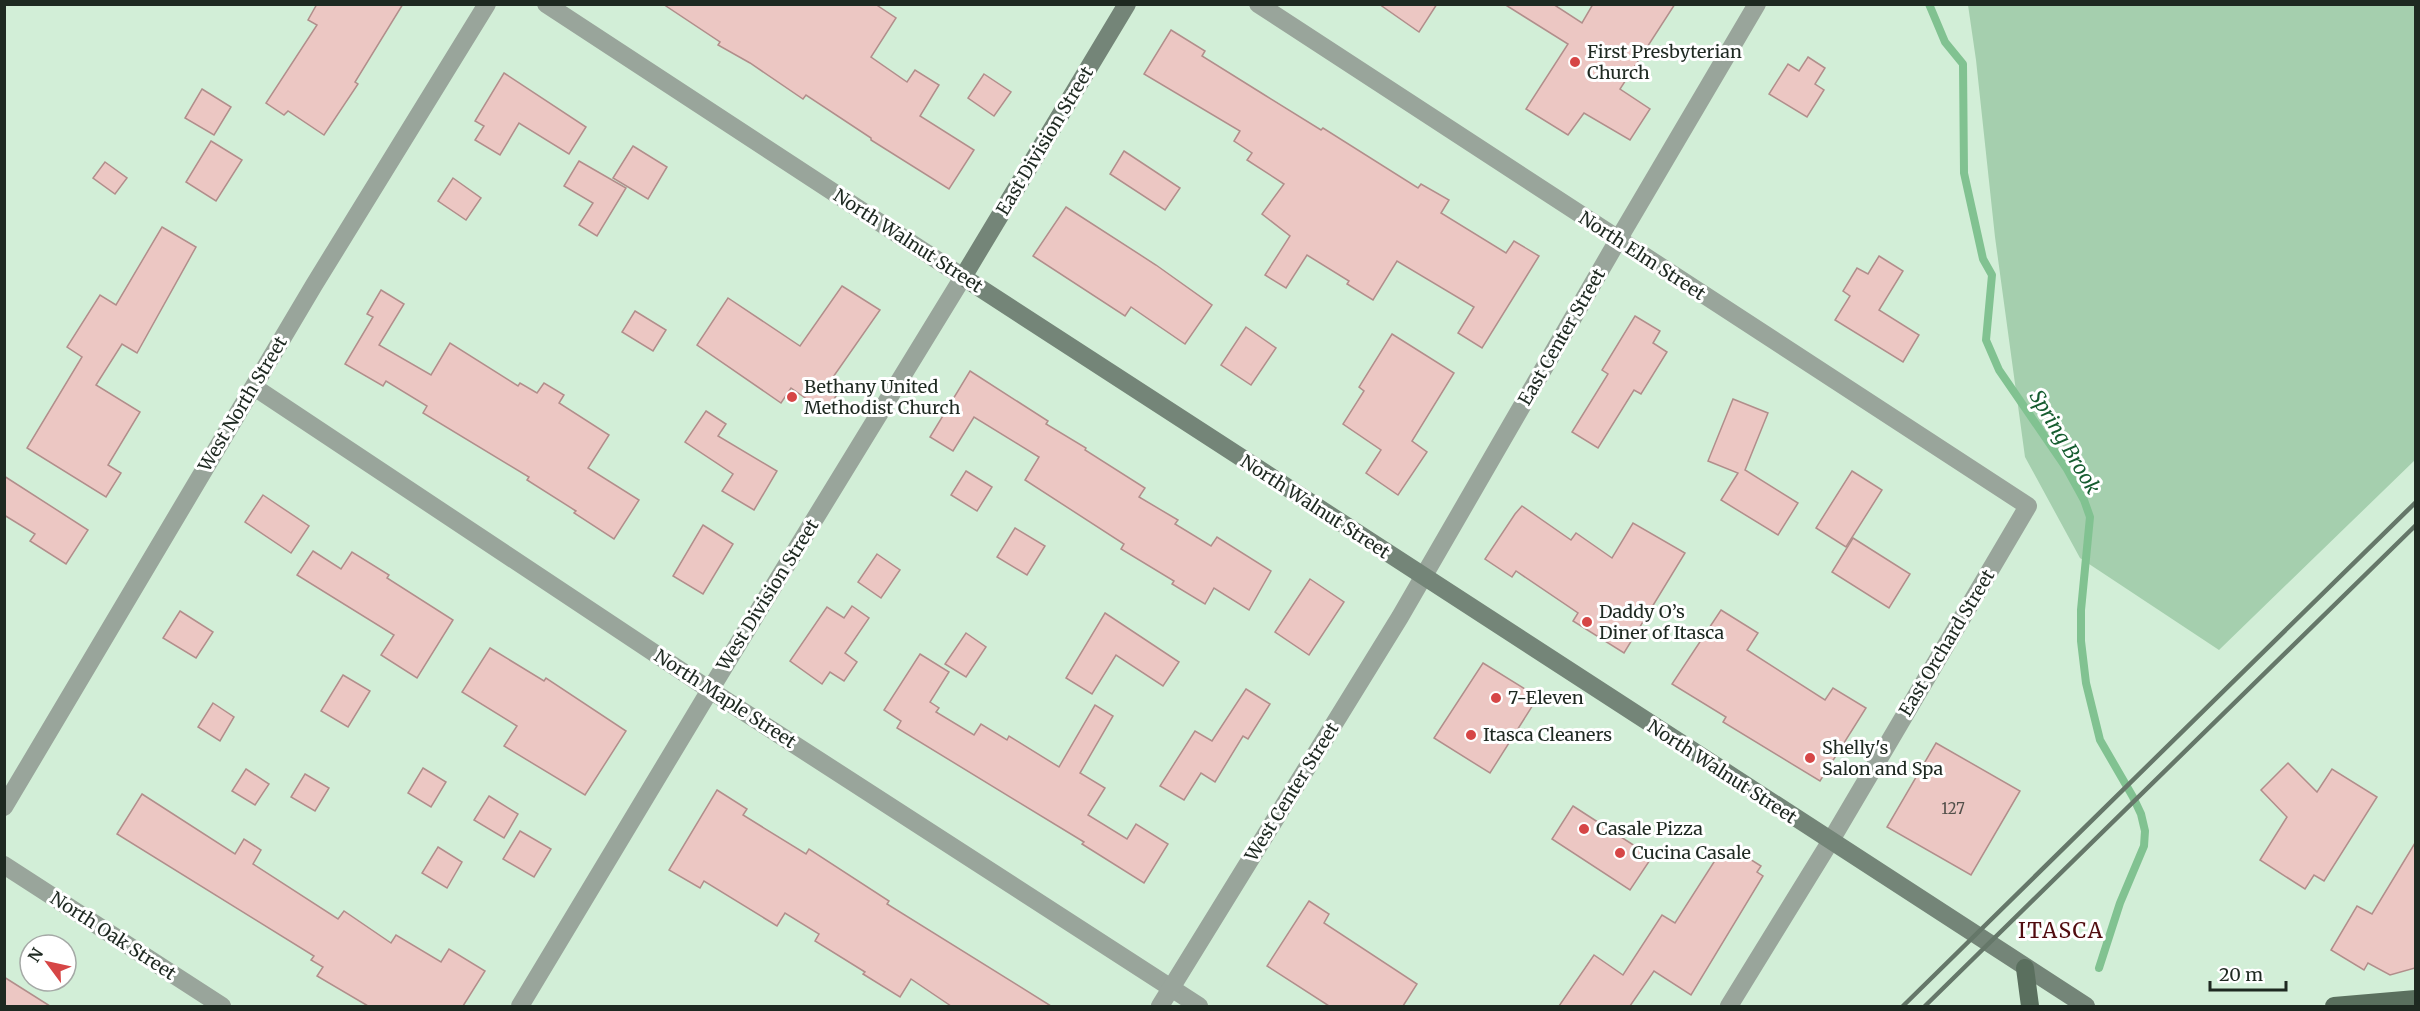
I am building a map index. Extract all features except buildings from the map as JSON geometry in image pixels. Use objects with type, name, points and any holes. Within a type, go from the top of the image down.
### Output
[{"type":"main road","points":[[2025,968],[2030,1006]]},
{"type":"main road","points":[[2334,1006],[2415,999]]},
{"type":"street","name":"West North Street","points":[[4,807],[375,183],[487,4]]},
{"type":"street","name":"North Walnut Street","points":[[546,4],[1830,842],[2086,1006]]},
{"type":"street","name":"East Division Street","points":[[963,277],[1127,4]]},
{"type":"street","name":"North Elm Street","points":[[1258,4],[2028,506]]},
{"type":"street","name":"East Center Street","points":[[1423,577],[1757,4]]},
{"type":"street","name":"West Division Street","points":[[520,1006],[963,277]]},
{"type":"street","name":"North Maple Street","points":[[254,387],[710,690],[1199,1006]]},
{"type":"street","name":"East Orchard Street","points":[[1729,1006],[1830,842],[2028,506]]},
{"type":"street","name":"West Center Street","points":[[1160,1006],[1423,577]]},
{"type":"street","name":"North Oak Street","points":[[4,865],[222,1006]]},
{"type":"green space","points":[[1968,5],[2415,5],[2415,460],[2219,650],[2080,558],[2025,457],[1995,237]]},
{"type":"waterway","name":"Spring Brook","points":[[1929,4],[1945,42],[1963,64],[1964,173],[1983,259],[1992,275],[1986,340],[1999,370],[2067,469],[2084,500],[2090,517],[2081,610],[2081,641],[2086,683],[2100,740],[2133,797],[2141,814],[2145,831],[2144,846],[2120,903],[2099,968]]},
{"type":"railway","points":[[1903,1006],[2416,502]]},
{"type":"railway","points":[[1925,1006],[2416,525]]},
{"type":"place","name":"First Presbyterian Church","points":[[1575,62]]},
{"type":"place","name":"Bethany United Methodist Church","points":[[792,397]]},
{"type":"place","name":"Daddy O’s Diner of Itasca","points":[[1587,622]]},
{"type":"place","name":"7-Eleven","points":[[1496,698]]},
{"type":"place","name":"Itasca Cleaners","points":[[1471,735]]},
{"type":"place","name":"Shelly's Salon and Spa","points":[[1810,758]]},
{"type":"place","name":"Casale Pizza","points":[[1584,829]]},
{"type":"place","name":"Cucina Casale","points":[[1620,853]]},
{"type":"district","name":"ITASCA","points":[[2061,931]]}]
